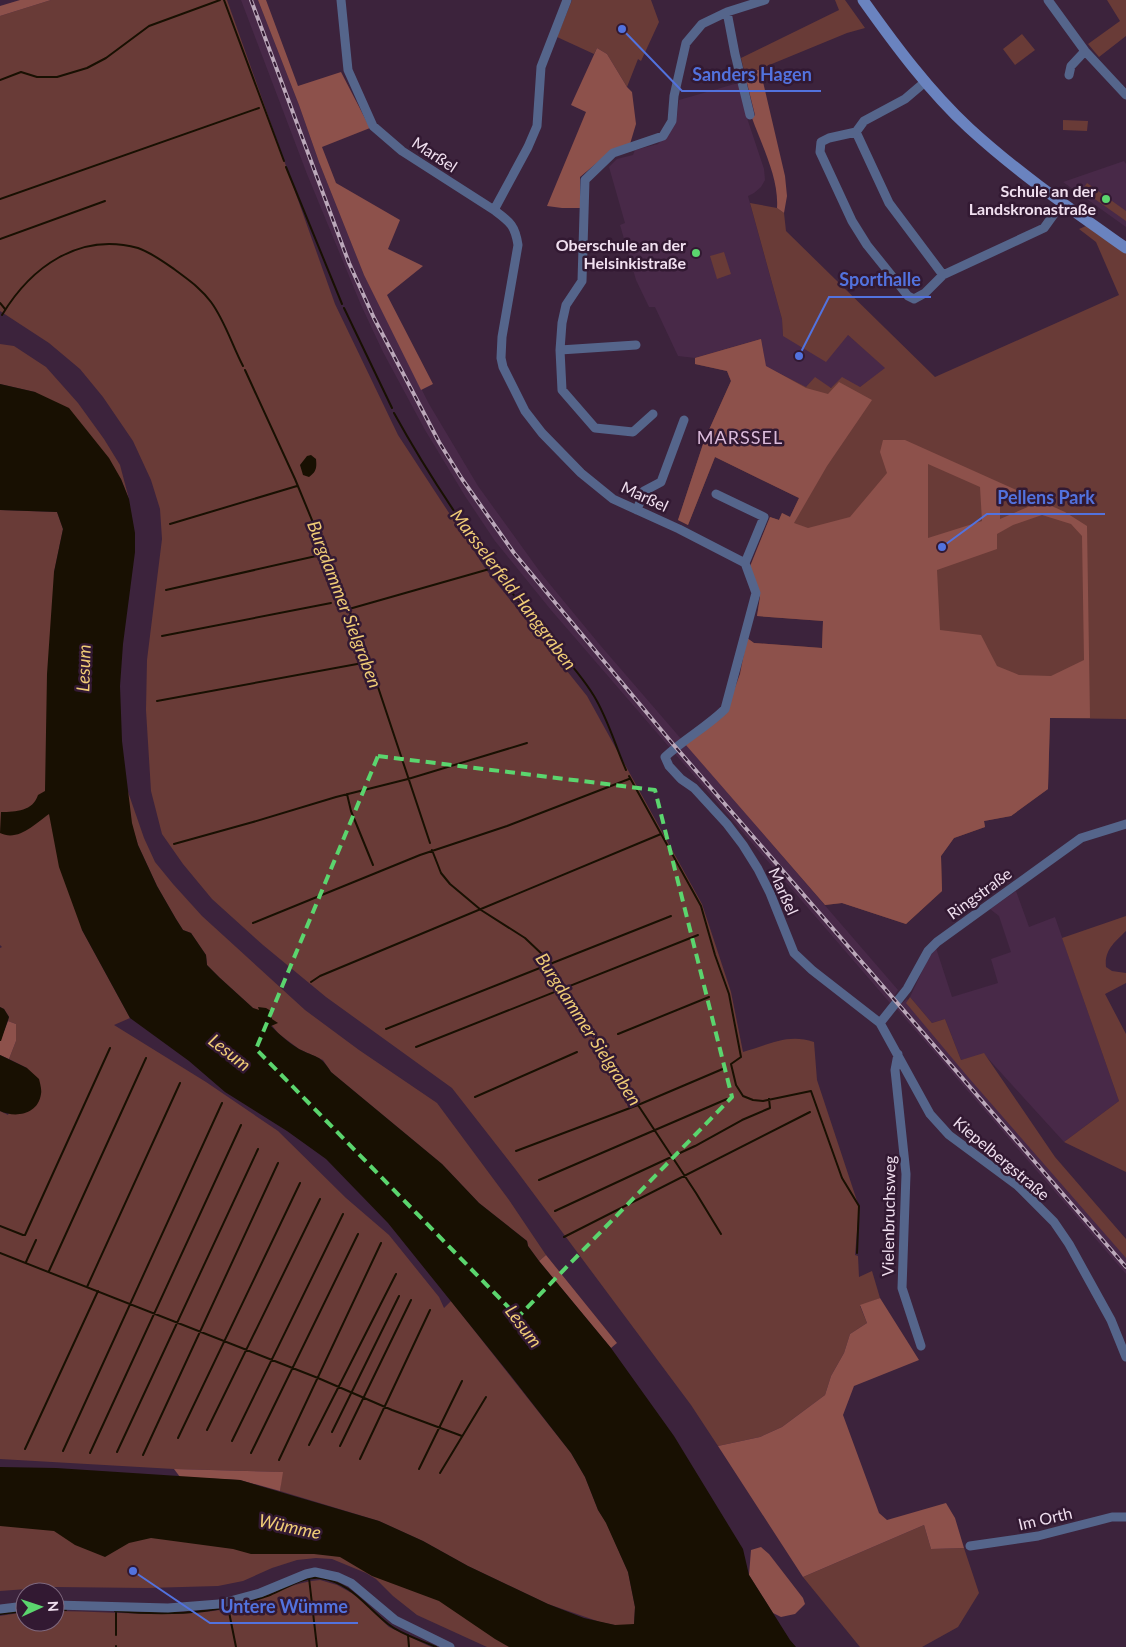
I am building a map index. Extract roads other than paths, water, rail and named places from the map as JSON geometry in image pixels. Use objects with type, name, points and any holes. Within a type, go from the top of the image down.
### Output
[{"type":"street","name":"Marßel","points":[[341,0],[348,70],[373,126],[402,151],[494,210],[508,221],[516,231],[518,245],[502,337],[501,358],[525,411],[542,433],[581,473],[613,499],[745,562],[756,593],[725,709],[714,720],[665,757],[669,766],[680,779],[694,788],[727,824],[743,845],[770,893],[794,953],[843,994]]},
{"type":"street","points":[[494,210],[528,147],[537,126],[541,67],[567,0]]},
{"type":"street","points":[[653,414],[633,432],[595,428],[562,390],[560,350],[562,323],[566,305],[582,281],[585,180],[613,153],[663,136],[672,121],[674,96],[686,42],[702,24],[727,12],[765,0]]},
{"type":"street","points":[[863,0],[926,82],[954,114],[988,145],[1062,203],[1126,248]]},
{"type":"street","points":[[1048,0],[1086,51],[1126,95]]},
{"type":"street","points":[[727,12],[750,115]]},
{"type":"street","points":[[1069,75],[1072,66],[1086,51]]},
{"type":"street","points":[[926,82],[905,99],[864,121],[856,132],[829,138],[821,142],[820,152],[852,222],[867,245],[908,296],[914,300],[919,298],[942,275],[1044,228],[1062,203]]},
{"type":"street","points":[[856,132],[889,203],[942,275]]},
{"type":"street","points":[[560,350],[636,345]]},
{"type":"street","points":[[637,510],[644,491],[661,482],[684,420]]},
{"type":"street","points":[[716,494],[764,517],[745,562]]},
{"type":"street","name":"Ringstraße","points":[[880,1023],[907,989],[928,951],[937,942],[1081,838],[1126,824]]},
{"type":"street","name":"Kiepelbergstraße","points":[[843,994],[880,1023],[930,1114],[949,1135],[1018,1186],[1054,1222],[1069,1244],[1111,1320],[1126,1357]]},
{"type":"street","name":"Vielenbruchsweg","points":[[898,1054],[896,1070],[906,1174],[902,1288],[921,1346]]},
{"type":"street","name":"Im Orth","points":[[970,1546],[1029,1538],[1112,1518],[1126,1517]]},
{"type":"street","points":[[65,1605],[168,1608],[219,1604],[260,1593],[315,1572],[338,1577],[351,1583],[395,1620],[450,1647]]},
{"type":"street","points":[[0,1609],[15,1607]]},
{"type":"water","points":[[0,384],[35,392],[69,408],[109,458],[121,479],[129,499],[135,533],[135,552],[123,644],[120,686],[122,741],[132,823],[138,845],[157,886],[176,919],[183,930],[191,933],[206,955],[207,965],[220,978],[253,1008],[259,1010],[258,1007],[266,1008],[271,1011],[272,1019],[278,1023],[271,1026],[277,1032],[299,1049],[321,1059],[331,1072],[442,1164],[479,1203],[527,1241],[528,1246],[539,1261],[611,1348],[674,1436],[743,1549],[749,1575],[796,1647],[509,1647],[439,1601],[372,1576],[340,1557],[314,1554],[251,1554],[233,1549],[151,1538],[129,1543],[105,1557],[75,1545],[54,1531],[0,1526],[0,1467],[56,1468],[240,1480],[379,1521],[548,1604],[584,1618],[615,1625],[634,1624],[635,1607],[628,1572],[606,1523],[598,1510],[585,1477],[571,1453],[511,1376],[388,1223],[326,1159],[287,1131],[225,1092],[189,1061],[130,1018],[82,930],[59,867],[49,814],[20,834],[7,835],[0,833],[1,812],[23,810],[36,800],[38,795],[45,791],[47,674],[54,572],[63,529],[57,512],[0,510]]},
{"type":"water","points":[[311,455],[316,459],[316,469],[309,477],[303,475],[300,465],[307,456]]},
{"type":"water","points":[[0,1007],[4,1009],[9,1017],[1,1041],[0,1041]]},
{"type":"water","points":[[0,1055],[27,1068],[39,1079],[41,1094],[39,1101],[31,1110],[25,1113],[12,1114],[0,1111]]},
{"type":"waterway","name":"Marsselerfeld Hanggraben","points":[[0,80],[21,72],[37,77],[57,77],[87,68],[106,58],[149,26],[220,0]]},
{"type":"waterway","name":"Marsselerfeld Hanggraben","points":[[224,0],[284,161]]},
{"type":"waterway","points":[[0,199],[259,108]]},
{"type":"waterway","name":"Marsselerfeld Hanggraben","points":[[286,167],[342,304]]},
{"type":"waterway","points":[[0,239],[105,201]]},
{"type":"waterway","name":"Burgdammer Sielgraben","points":[[2,315],[27,282],[42,268],[59,258],[77,250],[96,245],[116,244],[138,248],[174,269],[203,292],[216,309],[243,366]]},
{"type":"waterway","name":"Burgdammer Sielgraben","points":[[0,303],[5,309]]},
{"type":"waterway","name":"Marsselerfeld Hanggraben","points":[[344,308],[392,408]]},
{"type":"waterway","name":"Burgdammer Sielgraben","points":[[245,370],[295,479],[366,651],[430,843]]},
{"type":"waterway","name":"Marsselerfeld Hanggraben","points":[[394,413],[439,489],[472,538],[525,610],[594,696],[626,770]]},
{"type":"waterway","points":[[170,524],[297,486]]},
{"type":"waterway","points":[[166,590],[325,554]]},
{"type":"waterway","points":[[349,609],[493,568]]},
{"type":"waterway","points":[[162,636],[331,603]]},
{"type":"waterway","points":[[157,701],[368,662]]},
{"type":"waterway","points":[[174,844],[336,797],[408,779],[527,743]]},
{"type":"waterway","name":"Marsselerfeld Hanggraben","points":[[629,776],[701,906],[715,955],[729,994],[741,1057],[731,1064],[736,1085],[743,1096],[763,1101],[811,1091],[842,1178],[859,1206],[857,1253]]},
{"type":"waterway","points":[[253,923],[420,855],[507,826],[629,779]]},
{"type":"waterway","points":[[347,794],[351,811],[373,865]]},
{"type":"waterway","points":[[311,982],[320,976],[661,834]]},
{"type":"waterway","name":"Burgdammer Sielgraben","points":[[432,850],[441,873],[450,884],[481,910],[525,938],[544,956],[593,1031],[605,1055],[721,1234]]},
{"type":"waterway","points":[[386,1029],[671,916]]},
{"type":"waterway","points":[[416,1047],[698,935]]},
{"type":"waterway","points":[[618,1034],[709,997]]},
{"type":"waterway","points":[[0,1226],[25,1235],[110,1048]]},
{"type":"waterway","points":[[475,1097],[577,1052]]},
{"type":"waterway","points":[[49,1271],[146,1058]]},
{"type":"waterway","points":[[516,1151],[638,1105],[725,1068]]},
{"type":"waterway","points":[[87,1287],[180,1083]]},
{"type":"waterway","points":[[539,1180],[727,1099]]},
{"type":"waterway","points":[[555,1211],[695,1146],[742,1120],[770,1108],[769,1099]]},
{"type":"waterway","points":[[63,1451],[222,1103]]},
{"type":"waterway","name":"Burgdammer Sielgraben","points":[[564,1237],[810,1112]]},
{"type":"waterway","points":[[90,1453],[241,1125]]},
{"type":"waterway","points":[[117,1452],[258,1149]]},
{"type":"waterway","points":[[143,1455],[278,1163]]},
{"type":"waterway","points":[[178,1438],[300,1183]]},
{"type":"waterway","points":[[207,1430],[320,1199]]},
{"type":"waterway","points":[[232,1441],[343,1214]]},
{"type":"waterway","points":[[251,1453],[358,1234]]},
{"type":"waterway","points":[[26,1262],[36,1240]]},
{"type":"waterway","points":[[279,1460],[381,1243]]},
{"type":"waterway","points":[[0,1253],[318,1378],[392,1410],[462,1436]]},
{"type":"waterway","points":[[309,1445],[396,1274]]},
{"type":"waterway","points":[[25,1449],[98,1291]]},
{"type":"waterway","points":[[332,1432],[399,1296]]},
{"type":"waterway","points":[[340,1446],[411,1300]]},
{"type":"waterway","points":[[360,1459],[430,1310]]},
{"type":"waterway","points":[[419,1469],[462,1381]]},
{"type":"waterway","points":[[440,1473],[486,1397]]},
{"type":"waterway","points":[[309,1578],[317,1647]]},
{"type":"waterway","points":[[115,1611],[163,1613],[226,1608],[270,1595],[307,1579],[320,1578],[350,1590],[393,1628],[436,1647]]},
{"type":"waterway","points":[[228,1607],[236,1647]]},
{"type":"waterway","points":[[116,1611],[116,1635]]},
{"type":"waterway","points":[[0,1614],[15,1612]]},
{"type":"waterway","points":[[408,1635],[409,1647]]},
{"type":"railway","points":[[251,0],[349,263],[374,318],[439,442],[462,479],[514,553],[672,743],[1126,1267]]},
{"type":"place","name":"Sanders Hagen","points":[[622,29]]},
{"type":"place","name":"Schule an der Landskronastraße","points":[[1106,199]]},
{"type":"place","name":"Oberschule an der Helsinkistraße","points":[[696,253]]},
{"type":"place","name":"Sporthalle","points":[[799,356]]},
{"type":"place","name":"Pellens Park","points":[[942,547]]},
{"type":"place","name":"Untere Wümme","points":[[133,1571]]},
{"type":"district","name":"MARSSEL","points":[[740,437]]},
{"type":"water label","name":"Lesum","points":[[83,668]]},
{"type":"water label","name":"Lesum","points":[[230,1052]]},
{"type":"water label","name":"Lesum","points":[[524,1326]]},
{"type":"water label","name":"Wümme","points":[[290,1526]]}]
